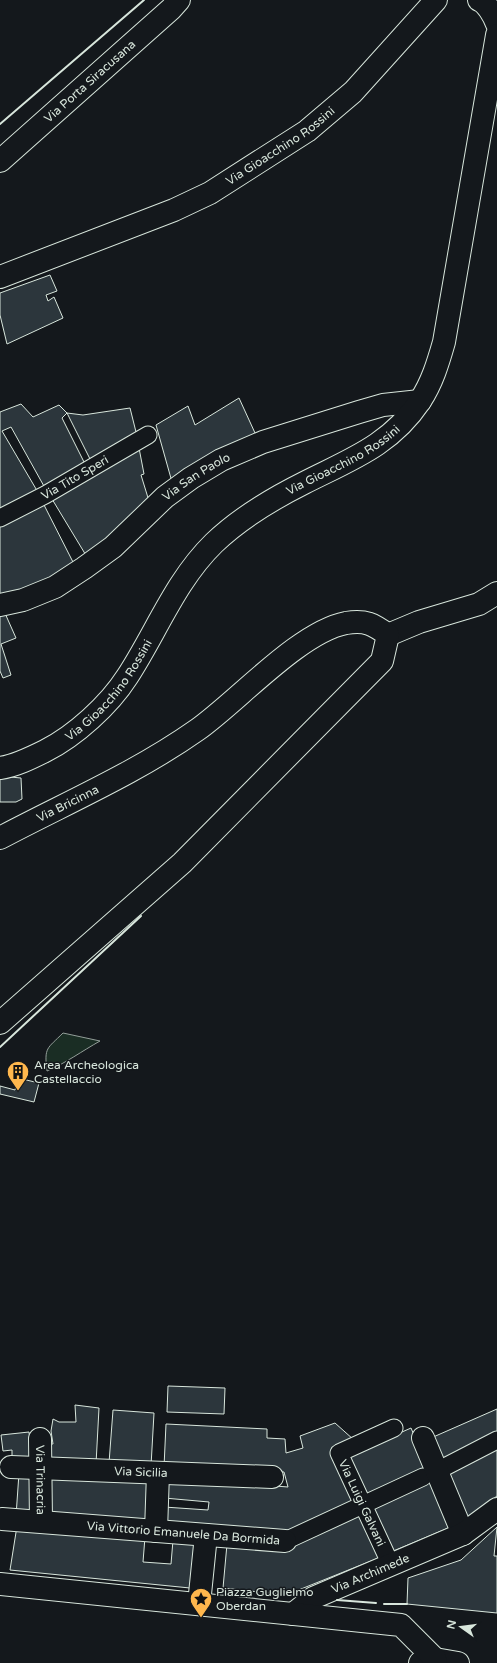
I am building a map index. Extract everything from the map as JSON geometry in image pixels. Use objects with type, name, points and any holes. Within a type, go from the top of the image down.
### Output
[{"type":"street","name":"Via Porta Siracusana","points":[[0,161],[171,9],[179,0]]},
{"type":"street","name":"Via Gioacchino Rossini","points":[[0,277],[174,210],[216,189],[307,131],[354,92],[436,0]]},
{"type":"street","points":[[479,0],[482,1],[494,16],[497,24]]},
{"type":"street","name":"Via Gioacchino Rossini","points":[[0,768],[32,757],[62,742],[99,710],[127,678],[181,583],[214,543],[255,510],[370,450],[397,428],[420,401],[436,370],[444,342],[497,35]]},
{"type":"street","name":"Via San Paolo","points":[[0,605],[23,600],[55,587],[84,568],[113,547],[165,497],[191,478],[221,460],[263,442],[359,412],[383,406],[420,401]]},
{"type":"street","name":"Via Tito Speri","points":[[0,518],[44,495],[148,435]]},
{"type":"street","points":[[0,1023],[193,852],[382,661],[388,635],[419,622],[478,604],[497,593]]},
{"type":"street","name":"Via Bricinna","points":[[0,838],[135,768],[197,730],[291,653],[320,633],[346,623],[371,623],[388,635]]},
{"type":"street","name":"Via Luigi Galvani","points":[[391,1565],[339,1452],[394,1428]]},
{"type":"street","points":[[423,1438],[430,1474],[463,1534]]},
{"type":"street","name":"Via Trinacria","points":[[40,1439],[40,1521]]},
{"type":"street","name":"Via Vittorio Emanuele Da Bormida","points":[[2,1519],[285,1540],[430,1474],[497,1440]]},
{"type":"street","name":"Via Sicilia","points":[[11,1467],[272,1477]]},
{"type":"street","points":[[156,1531],[158,1473]]},
{"type":"street","name":"Via Archimede","points":[[293,1614],[313,1598],[463,1534],[497,1509]]},
{"type":"street","points":[[200,1604],[206,1535]]},
{"type":"street","points":[[0,1584],[401,1625],[430,1662],[458,1663]]},
{"type":"green space","points":[[63,1033],[100,1041],[47,1071],[46,1057],[48,1049]]},
{"type":"building","points":[[50,275],[57,291],[46,295],[48,301],[54,297],[63,318],[7,344],[0,315],[0,293]]},
{"type":"building","points":[[239,398],[255,433],[204,465],[172,482],[156,425],[188,406],[195,425]]},
{"type":"building","points":[[21,404],[33,417],[59,405],[67,413],[62,418],[85,464],[45,488],[11,427],[2,431],[39,494],[0,514],[0,412]]},
{"type":"building","points":[[130,408],[137,436],[91,461],[67,413],[83,415]]},
{"type":"building","points":[[139,448],[144,474],[141,475],[149,501],[87,557],[52,499]]},
{"type":"building","points":[[43,503],[75,566],[39,588],[0,597],[0,525]]},
{"type":"building","points":[[4,611],[16,638],[1,644],[11,675],[3,678],[0,671],[0,612]]},
{"type":"building","points":[[0,776],[21,778],[22,799],[16,802],[0,802]]},
{"type":"building","name":"Area Archeologica Castellaccio","points":[[18,1078],[39,1083],[34,1102],[0,1094],[0,1086],[15,1090]]},
{"type":"building","points":[[168,1386],[225,1388],[224,1414],[167,1412]]},
{"type":"building","points":[[75,1405],[99,1408],[96,1464],[47,1461],[45,1444],[53,1444],[51,1431],[53,1419],[59,1422],[76,1422]]},
{"type":"building","points":[[497,1409],[497,1434],[440,1465],[431,1438]]},
{"type":"building","points":[[113,1410],[154,1413],[151,1466],[109,1463]]},
{"type":"building","points":[[335,1423],[354,1440],[331,1450],[355,1501],[285,1535],[162,1526],[164,1507],[208,1510],[209,1502],[164,1498],[165,1481],[187,1479],[288,1487],[284,1472],[164,1467],[166,1424],[267,1429],[267,1438],[285,1439],[286,1453],[303,1448],[300,1436]]},
{"type":"building","points":[[411,1428],[428,1468],[365,1495],[348,1456]]},
{"type":"building","points":[[29,1432],[32,1461],[12,1462],[12,1450],[3,1451],[1,1435]]},
{"type":"building","points":[[497,1447],[497,1496],[466,1519],[446,1472]]},
{"type":"building","points":[[19,1473],[35,1474],[35,1517],[16,1516]]},
{"type":"building","points":[[47,1474],[150,1478],[151,1524],[47,1516]]},
{"type":"building","points":[[432,1480],[453,1526],[391,1552],[371,1508]]},
{"type":"building","points":[[359,1513],[381,1557],[286,1595],[223,1588],[227,1544],[286,1548]]},
{"type":"building","points":[[17,1526],[145,1537],[143,1562],[171,1564],[173,1540],[195,1542],[190,1588],[10,1570]]},
{"type":"building","points":[[497,1527],[494,1556],[497,1556],[497,1613],[407,1604],[408,1578],[461,1560]]},
{"type":"wall","points":[[0,124],[144,0]]},
{"type":"wall","points":[[0,1047],[141,916]]},
{"type":"wall","points":[[337,1600],[376,1603]]},
{"type":"wall","points":[[384,1604],[407,1604]]},
{"type":"place","name":"Area Archeologica Castellaccio","points":[[18,1092]]},
{"type":"place","name":"Piazza Guglielmo Oberdan","points":[[201,1618]]}]
